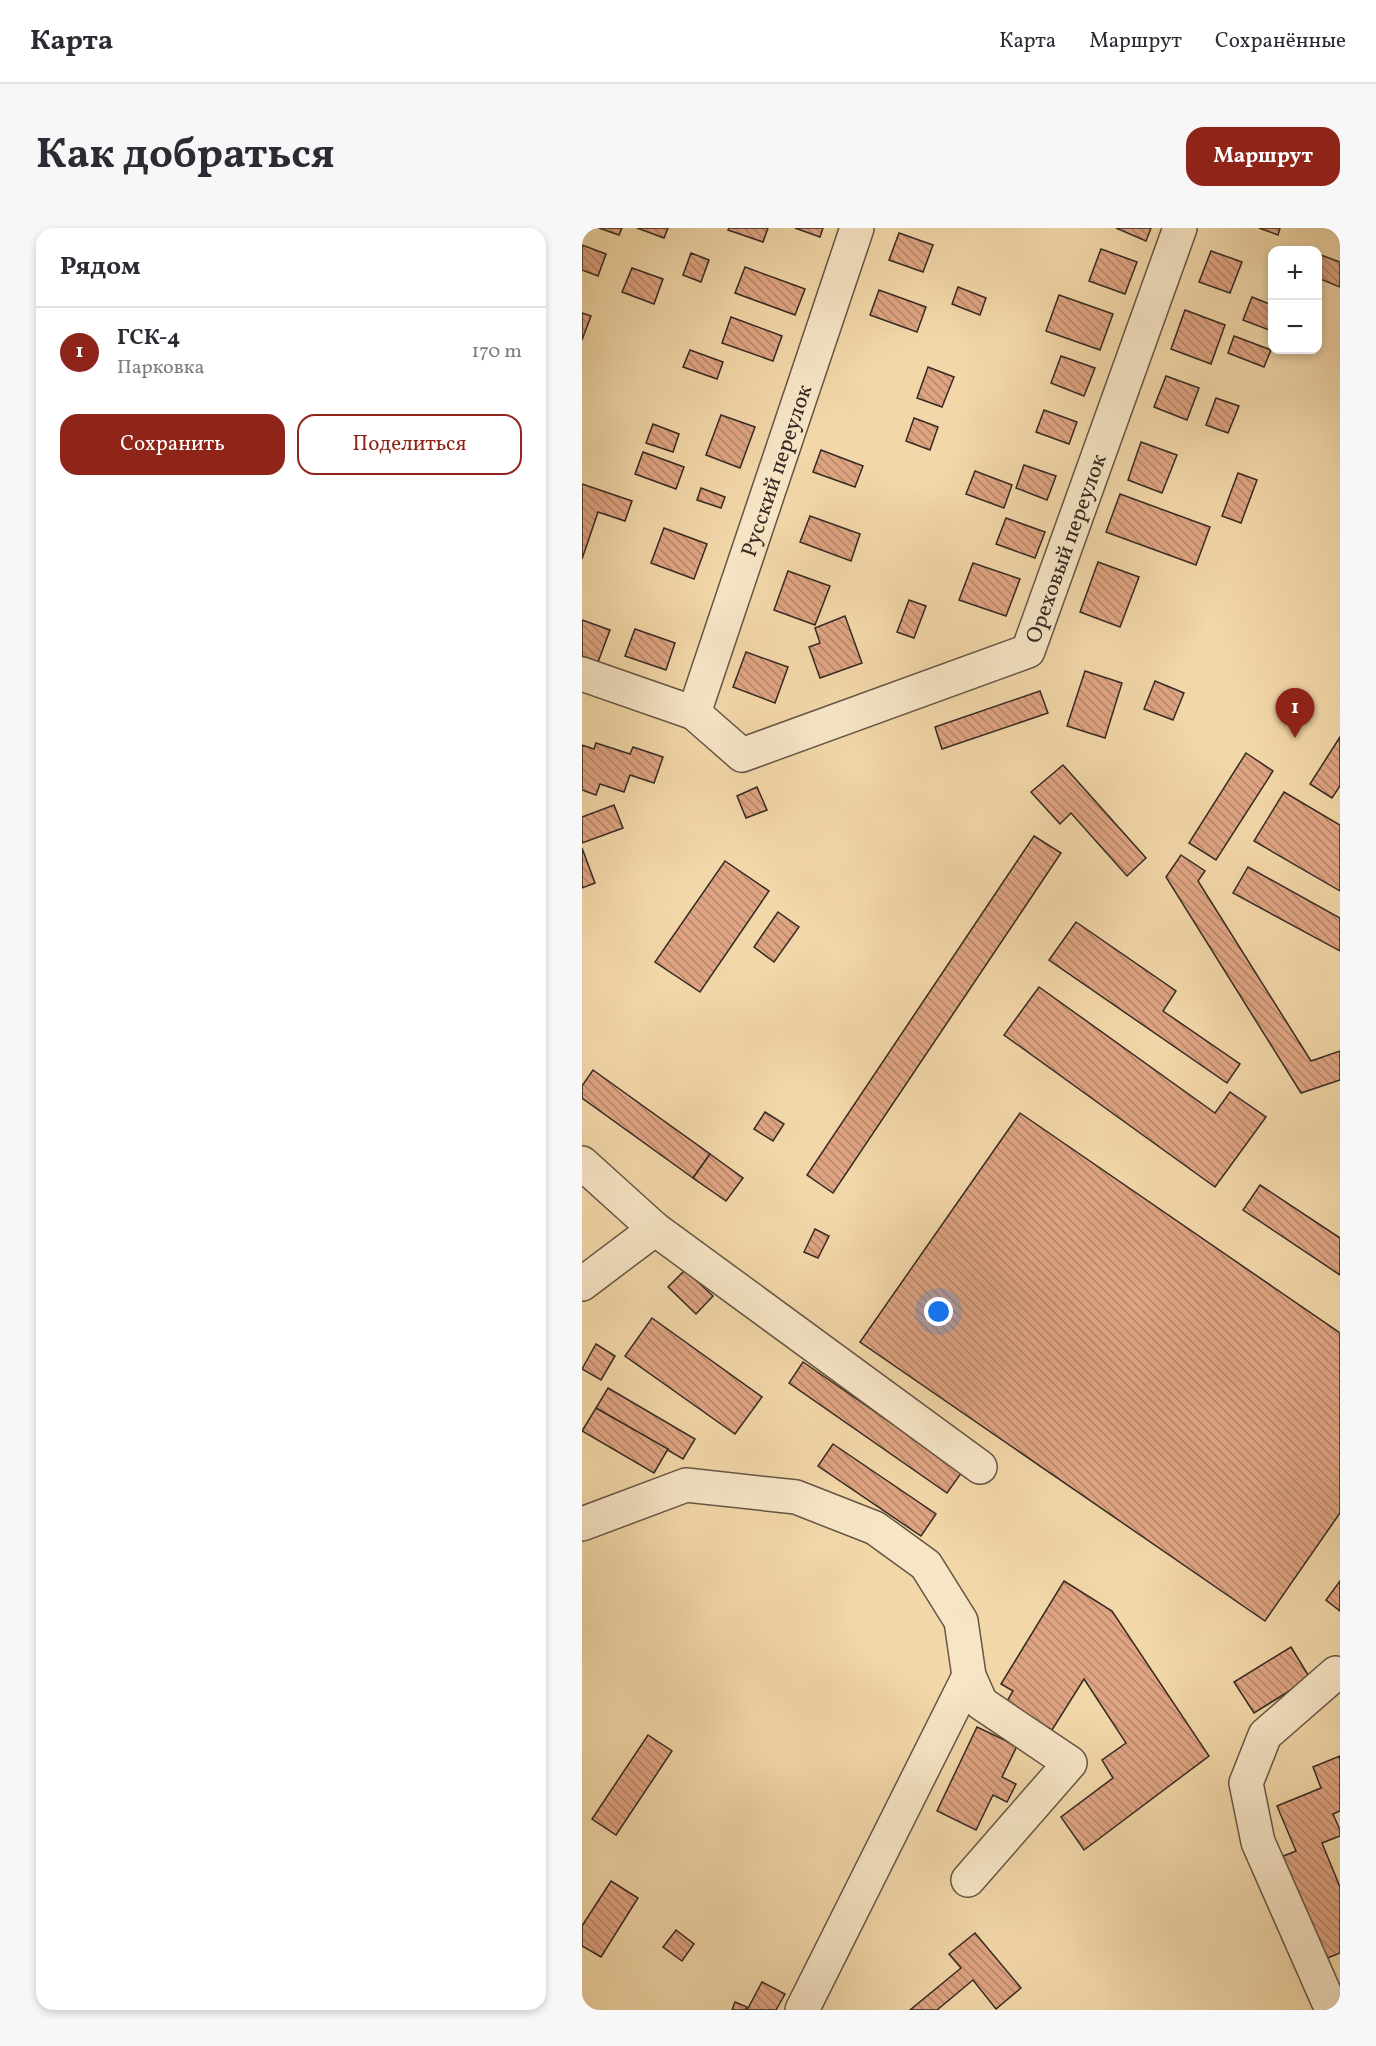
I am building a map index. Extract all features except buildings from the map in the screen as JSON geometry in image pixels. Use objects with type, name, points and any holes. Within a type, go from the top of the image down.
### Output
[{"type":"street","name":"Русский переулок","points":[[694,713],[857,228]]},
{"type":"street","name":"Ореховый переулок","points":[[694,713],[742,755],[1028,651],[1180,228]]},
{"type":"street","points":[[582,674],[694,713]]},
{"type":"street","points":[[582,1163],[656,1228],[980,1467]]},
{"type":"street","points":[[582,1284],[656,1228]]},
{"type":"street","points":[[582,1524],[686,1485],[796,1497],[875,1528],[926,1565],[961,1621],[969,1676],[981,1703],[1070,1763],[968,1880]]},
{"type":"street","points":[[1332,2010],[1258,1842],[1246,1783],[1264,1735],[1336,1673],[1340,1674]]},
{"type":"street","points":[[802,2010],[969,1676]]},
{"type":"place","name":"ГСК-4","points":[[1295,738]]}]
